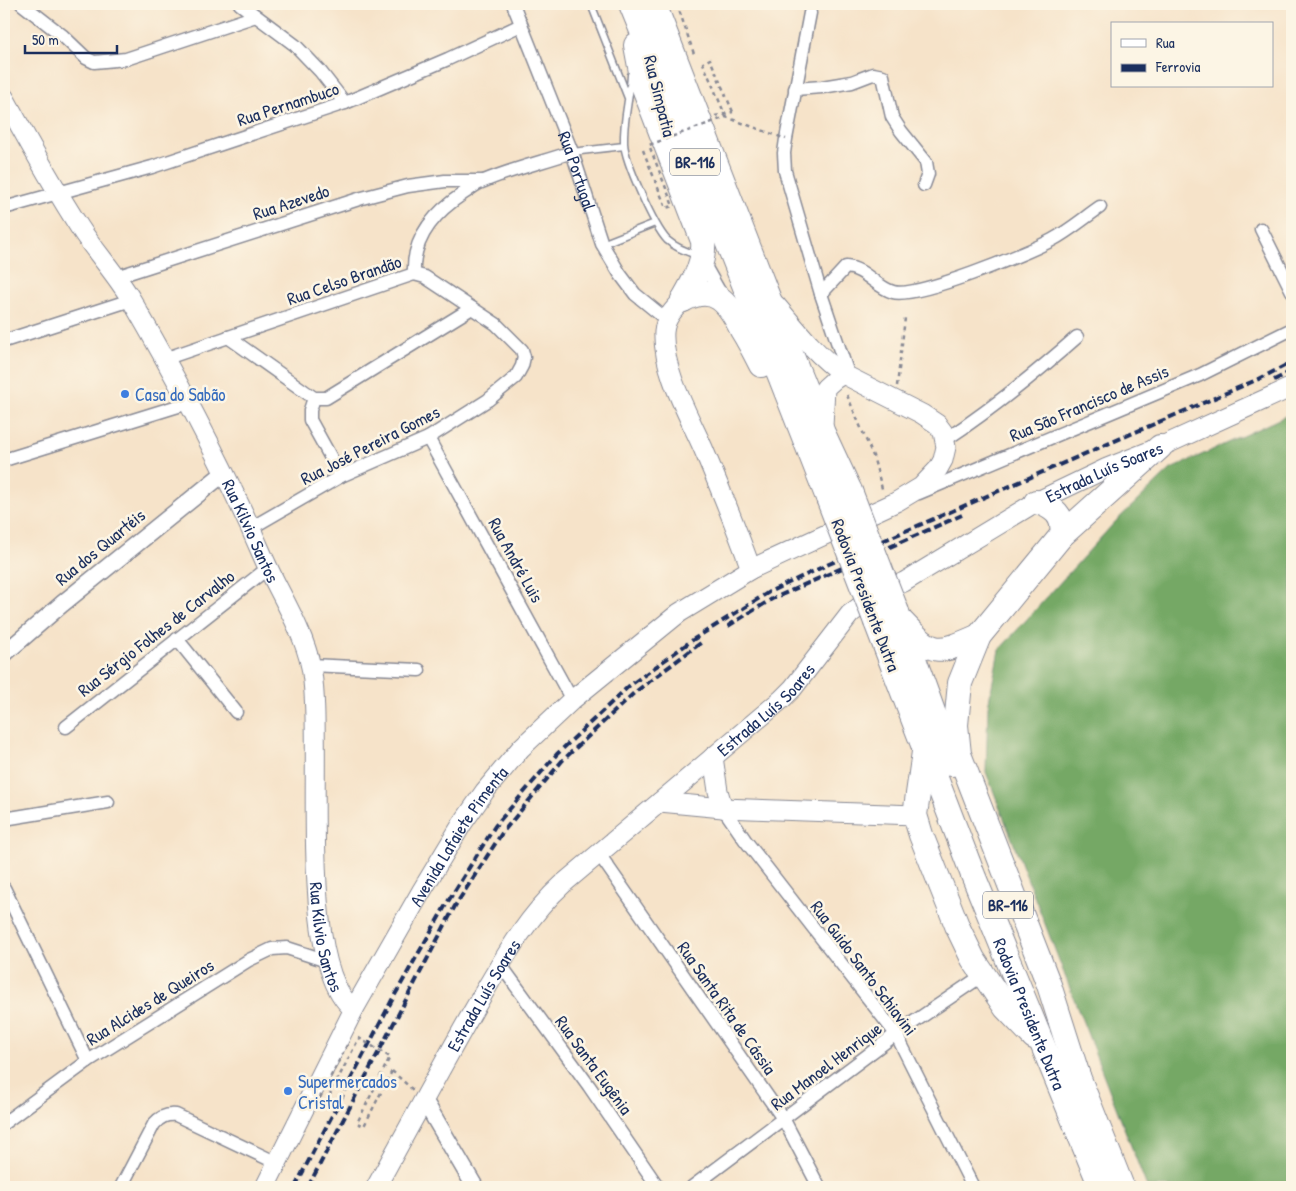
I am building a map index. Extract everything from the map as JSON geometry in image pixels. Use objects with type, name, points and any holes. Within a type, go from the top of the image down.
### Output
[{"type":"highway","points":[[629,4],[644,88],[703,241],[704,249],[700,258],[699,272],[683,300]]},
{"type":"highway","name":"Rodovia Presidente Dutra","points":[[629,4],[798,420],[839,494],[933,714],[1052,1017],[1078,1076],[1122,1187]]},
{"type":"highway","name":"Rodovia Presidente Dutra","points":[[654,4],[706,117],[766,292],[823,432],[839,494]]},
{"type":"highway","points":[[664,4],[690,79],[706,117]]},
{"type":"highway","points":[[683,300],[693,294],[700,293],[714,295],[726,302],[778,398],[798,420]]},
{"type":"highway","points":[[1078,1076],[1048,985],[959,754],[956,725],[960,683],[979,636],[1062,535],[1160,447]]},
{"type":"highway","points":[[1036,502],[1050,506],[1062,519],[1062,535]]},
{"type":"highway","points":[[891,618],[920,641],[933,648],[955,647],[979,636]]},
{"type":"highway","name":"Rodovia Presidente Dutra","points":[[891,618],[924,750],[1101,1187]]},
{"type":"highway","points":[[924,750],[915,815],[920,835],[958,928],[983,975],[1006,1008],[1042,1045]]},
{"type":"main road","name":"Rua Kilvio Santos","points":[[4,97],[57,193],[93,248],[131,300],[188,403],[251,528],[290,613],[310,665],[314,695],[315,850],[320,925],[326,961],[333,981],[342,999],[354,1009]]},
{"type":"main road","points":[[766,292],[811,347],[846,382]]},
{"type":"main road","points":[[683,300],[667,320],[664,332],[665,351],[674,381],[734,521],[751,569]]},
{"type":"main road","points":[[823,432],[825,388],[834,379],[895,401],[922,414],[937,424],[943,432],[945,440]]},
{"type":"main road","name":"Estrada Luís Soares","points":[[376,1187],[500,964],[526,925],[551,895],[782,700],[856,608],[875,595],[904,582],[1036,502],[1107,468],[1160,447],[1292,387]]},
{"type":"main road","name":"Avenida Lafaiete Pimenta","points":[[264,1187],[354,1009],[434,869],[485,791],[521,748],[572,700],[679,613],[751,569],[892,504],[921,487],[935,474],[943,460],[946,447],[945,440]]},
{"type":"main road","points":[[713,757],[718,791],[723,808]]},
{"type":"main road","points":[[660,802],[723,808],[915,815]]},
{"type":"street","points":[[22,4],[86,58],[94,62],[126,58],[256,16]]},
{"type":"street","points":[[240,4],[295,45],[320,71],[345,104]]},
{"type":"street","name":"Rua Portugal","points":[[513,4],[572,152],[602,244],[620,274],[635,294],[667,320]]},
{"type":"street","name":"Rua Simpatia","points":[[629,4],[632,64],[654,148],[700,258],[726,302]]},
{"type":"street","points":[[810,13],[786,139],[784,153],[785,171],[846,382]]},
{"type":"street","name":"Rua Pernambuco","points":[[4,208],[152,167],[345,104],[448,60],[521,24]]},
{"type":"street","points":[[795,89],[852,82],[873,74],[883,76],[892,117],[926,162],[928,174],[924,185]]},
{"type":"street","name":"Rua Celso Brandão","points":[[164,359],[414,274],[417,246],[438,212],[453,200],[482,181],[572,152]]},
{"type":"street","name":"Rua Azevedo","points":[[116,277],[362,198],[408,186],[445,181],[482,181]]},
{"type":"street","points":[[821,294],[846,267],[857,270],[893,292],[915,290],[955,279],[1007,260],[1053,239],[1100,207]]},
{"type":"street","points":[[1261,229],[1292,291]]},
{"type":"street","name":"Rua José Pereira Gomes","points":[[251,528],[341,476],[428,438],[488,400],[516,378],[522,366],[524,356],[522,350],[496,324],[425,277],[414,274]]},
{"type":"street","points":[[4,342],[131,300]]},
{"type":"street","points":[[228,337],[314,398],[326,398],[472,308]]},
{"type":"street","name":"Rua São Francisco de Assis","points":[[892,504],[1200,375],[1292,329]]},
{"type":"street","points":[[945,440],[975,420],[1027,380],[1077,337]]},
{"type":"street","points":[[314,398],[310,410],[310,420],[341,476]]},
{"type":"street","points":[[4,460],[188,403]]},
{"type":"street","name":"Rua André Luis","points":[[428,438],[572,700]]},
{"type":"street","name":"Rua dos Quartéis","points":[[4,654],[62,604],[224,474]]},
{"type":"street","name":"Rua Sérgio Folhes de Carvalho","points":[[66,727],[268,568]]},
{"type":"street","points":[[177,639],[236,712]]},
{"type":"street","points":[[310,665],[419,670]]},
{"type":"street","points":[[4,819],[108,802]]},
{"type":"street","name":"Rua Guido Santo Schiavini","points":[[723,808],[744,840],[896,1034],[973,1187]]},
{"type":"street","name":"Rua Santa Rita de Cássia","points":[[598,854],[784,1120],[819,1187]]},
{"type":"street","points":[[4,888],[88,1061]]},
{"type":"street","name":"Rua Alcides de Queiros","points":[[4,1123],[88,1061],[249,960],[272,949],[287,948],[326,961]]},
{"type":"street","name":"Rua Santa Eugênia","points":[[500,964],[589,1086],[658,1187]]},
{"type":"street","name":"Rua Manoel Henrique","points":[[692,1187],[784,1120],[896,1034],[983,975]]},
{"type":"street","points":[[424,1100],[475,1187]]},
{"type":"street","points":[[121,1187],[154,1124],[158,1119],[171,1114],[277,1163]]},
{"type":"lane","points":[[591,4],[628,98]]},
{"type":"lane","points":[[632,64],[624,120],[624,146],[630,166],[656,223],[669,241],[700,258]]},
{"type":"lane","points":[[572,152],[624,146]]},
{"type":"lane","points":[[602,244],[656,223]]},
{"type":"path","points":[[677,4],[696,60]]},
{"type":"path","points":[[706,117],[733,112],[710,59],[703,63],[726,117]]},
{"type":"path","points":[[643,150],[666,208],[674,206],[649,145],[726,117],[786,139]]},
{"type":"path","points":[[895,401],[901,366],[905,318]]},
{"type":"path","points":[[846,382],[892,504]]},
{"type":"path","points":[[347,1045],[318,1101],[324,1104],[359,1038],[390,1056],[357,1123],[364,1126],[392,1071],[424,1100]]},
{"type":"green space","points":[[1292,413],[1292,1187],[1147,1187],[986,772],[988,706],[999,650],[1115,522],[1171,469]]},
{"type":"railway","points":[[295,1187],[392,1000],[447,903],[495,826],[557,754],[629,686],[694,639],[769,592],[829,564],[1261,378],[1292,362]]},
{"type":"railway","points":[[1274,380],[1292,371]]},
{"type":"railway","points":[[728,626],[772,599],[962,515]]},
{"type":"railway","points":[[308,1187],[455,906],[502,833],[562,761],[634,693],[702,642]]},
{"type":"place","name":"Casa do Sabão","points":[[125,394]]},
{"type":"place","name":"Supermercados Cristal","points":[[288,1091]]}]
